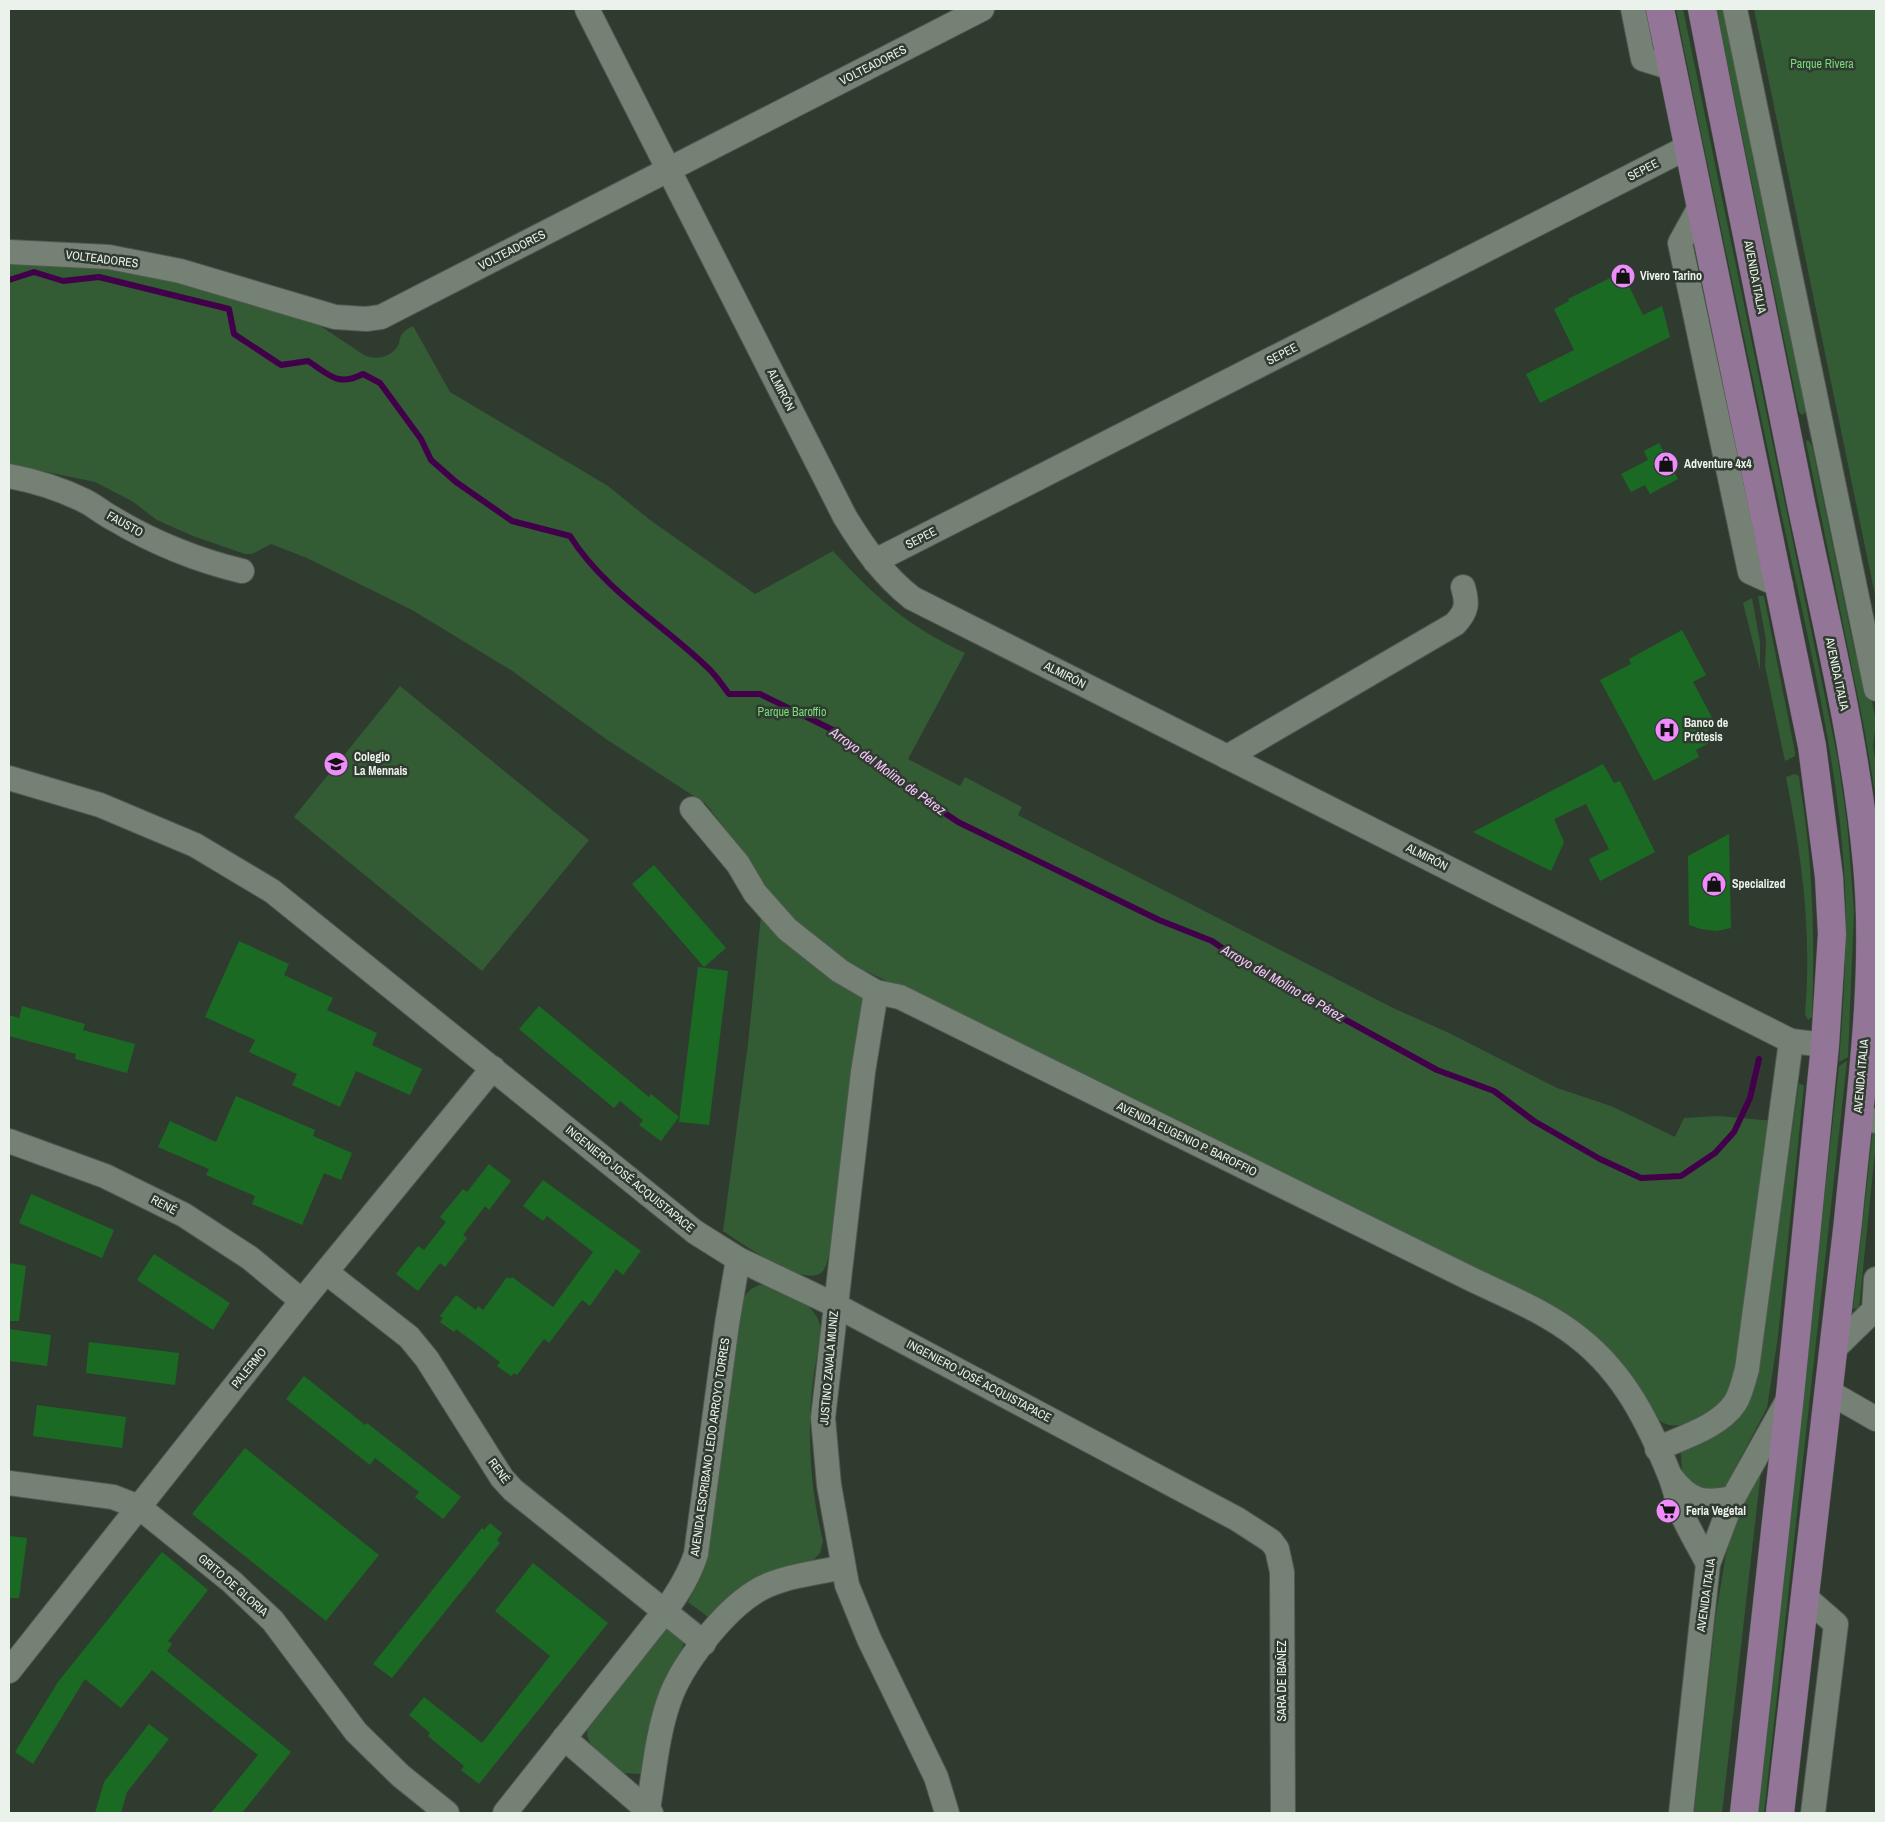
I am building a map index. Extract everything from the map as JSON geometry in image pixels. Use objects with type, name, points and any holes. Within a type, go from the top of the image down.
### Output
[{"type":"main road","name":"AVENIDA ITALIA","points":[[1660,9],[1781,586],[1815,762],[1829,877],[1832,934],[1826,1045],[1744,1813]]},
{"type":"main road","name":"AVENIDA ITALIA","points":[[1702,9],[1787,434],[1841,686],[1855,768],[1867,866],[1869,965],[1867,1119],[1834,1349],[1780,1813]]},
{"type":"street","name":"ALMIRÓN","points":[[587,9],[845,517],[892,582],[912,598],[1791,1041],[1826,1045]]},
{"type":"street","name":"VOLTEADORES","points":[[9,252],[109,257],[172,269],[228,283],[335,317],[366,320],[395,311],[982,9]]},
{"type":"street","points":[[1633,9],[1643,59],[1672,68]]},
{"type":"street","points":[[1735,9],[1876,689]]},
{"type":"street","name":"SEPEE","points":[[875,561],[1688,146]]},
{"type":"street","points":[[1787,434],[1821,425]]},
{"type":"street","name":"FAUSTO","points":[[9,476],[36,481],[86,501],[114,520],[153,539],[224,567],[242,572]]},
{"type":"street","points":[[1227,757],[1455,624],[1466,612],[1467,600],[1463,588]]},
{"type":"street","name":"INGENIERO JOSÉ ACQUISTAPACE","points":[[9,778],[100,805],[186,841],[272,891],[696,1232],[738,1259],[835,1304],[1237,1519],[1272,1541],[1277,1549]]},
{"type":"street","name":"AVENIDA EUGENIO P. BAROFFIO","points":[[692,809],[738,864],[755,893],[787,930],[834,967],[876,992],[900,997],[1551,1319],[1579,1338],[1602,1357],[1622,1381],[1640,1408],[1670,1476],[1683,1516],[1708,1564]]},
{"type":"street","name":"JUSTINO ZAVALA MUNIZ","points":[[876,992],[863,1072],[823,1418],[829,1485],[842,1567],[847,1585],[869,1639],[936,1777],[947,1813]]},
{"type":"street","points":[[1657,1449],[1709,1426],[1726,1412],[1736,1402],[1747,1369],[1791,1041]]},
{"type":"street","name":"PALERMO","points":[[9,1671],[302,1301],[493,1068]]},
{"type":"street","name":"RENÉ","points":[[9,1141],[105,1176],[184,1215],[250,1258],[302,1301]]},
{"type":"street","name":"AVENIDA ESCRIBANO LEDO ARROYO TORRES","points":[[505,1813],[684,1585],[696,1554],[727,1324],[738,1259]]},
{"type":"street","name":"RENÉ","points":[[326,1272],[409,1337],[427,1359],[502,1478],[514,1490],[704,1643]]},
{"type":"street","points":[[1834,1349],[1874,1310],[1876,1279]]},
{"type":"street","points":[[1829,1392],[1876,1419]]},
{"type":"street","name":"AVENIDA ITALIA","points":[[1681,1813],[1708,1564],[1733,1498],[1790,1396]]},
{"type":"street","name":"AVENIDA EUGENIO P. BAROFFIO","points":[[1670,1476],[1682,1491],[1693,1498],[1712,1502],[1733,1498]]},
{"type":"street","name":"GRITO DE GLORIA","points":[[9,1483],[114,1497],[139,1507],[232,1582],[260,1608],[273,1621],[356,1732],[400,1776],[447,1813]]},
{"type":"street","name":"SARA DE IBAÑEZ","points":[[1277,1549],[1282,1572],[1283,1813]]},
{"type":"street","points":[[649,1811],[663,1723],[669,1700],[688,1664],[704,1643],[739,1603],[756,1591],[773,1584],[842,1567]]},
{"type":"street","points":[[1805,1597],[1836,1624],[1813,1813]]},
{"type":"street","points":[[564,1738],[649,1811]]},
{"type":"green space","points":[[1676,9],[1683,9],[1838,760],[1847,823],[1854,911],[1848,1057],[1839,1062],[1846,918],[1844,869],[1834,775],[1817,680]]},
{"type":"green space","points":[[1716,9],[1724,9],[1805,407],[1805,413],[1802,415],[1799,412]]},
{"type":"green space","name":"Parque Rivera","points":[[1754,9],[1876,9],[1876,600]]},
{"type":"green space","name":"Parque Baroffio","points":[[9,261],[100,264],[160,276],[313,321],[364,355],[374,358],[384,357],[392,352],[399,344],[402,334],[413,326],[450,392],[608,486],[650,520],[755,594],[833,551],[893,610],[944,643],[965,653],[908,759],[960,786],[965,777],[1022,807],[1018,815],[1033,823],[1393,1008],[1449,1033],[1557,1088],[1611,1106],[1675,1137],[1684,1118],[1718,1116],[1774,1121],[1735,1378],[1727,1396],[1696,1420],[1678,1425],[1662,1422],[1652,1413],[1630,1375],[1613,1354],[1581,1326],[1547,1303],[821,949],[779,910],[741,850],[706,804],[606,739],[511,670],[412,610],[307,558],[271,544],[252,554],[245,554],[193,536],[157,520],[132,501],[95,482],[9,464]]},
{"type":"green space","points":[[1808,440],[1812,446],[1855,654],[1868,678],[1876,723],[1873,746],[1876,765],[1876,798],[1863,722],[1807,447],[1806,441]]},
{"type":"green space","points":[[1758,596],[1764,596],[1795,752],[1795,756],[1785,761],[1765,666],[1766,640]]},
{"type":"green space","points":[[1752,598],[1760,642],[1760,670],[1743,603]]},
{"type":"green space","points":[[400,686],[589,840],[482,971],[294,817]]},
{"type":"green space","points":[[1795,774],[1799,776],[1808,843],[1812,901],[1812,1017],[1808,1020],[1805,1014],[1807,953],[1804,895],[1797,837],[1786,777]]},
{"type":"green space","points":[[761,916],[865,999],[853,1101],[829,1255],[823,1271],[812,1276],[786,1269],[756,1253],[723,1231],[748,1044]]},
{"type":"green space","points":[[1847,1061],[1764,1813],[1755,1813],[1839,1066]]},
{"type":"green space","points":[[1799,1083],[1804,1086],[1778,1336],[1767,1408],[1726,1485],[1719,1491],[1701,1493],[1682,1473],[1681,1453],[1728,1423],[1773,1264]]},
{"type":"green space","points":[[1873,1128],[1876,1128],[1876,1142],[1859,1308],[1853,1309]]},
{"type":"green space","points":[[759,1285],[767,1285],[800,1300],[813,1311],[821,1328],[813,1381],[810,1446],[813,1485],[823,1541],[820,1553],[811,1562],[711,1619],[688,1602],[702,1575],[742,1299],[751,1289]]},
{"type":"green space","points":[[1761,1471],[1722,1813],[1694,1813],[1716,1614],[1726,1554],[1742,1506]]},
{"type":"green space","points":[[672,1628],[684,1642],[646,1767],[640,1774],[624,1773],[591,1745],[587,1736],[588,1726],[665,1629]]},
{"type":"building","points":[[1622,272],[1643,315],[1662,306],[1670,337],[1540,403],[1526,374],[1574,350],[1554,309],[1569,301],[1568,299]]},
{"type":"building","points":[[1659,443],[1678,479],[1650,494],[1645,485],[1631,492],[1621,474],[1648,460],[1644,451]]},
{"type":"building","points":[[1682,630],[1706,675],[1693,682],[1716,725],[1707,730],[1713,741],[1696,750],[1699,757],[1654,781],[1600,680],[1631,664],[1629,659]]},
{"type":"building","points":[[1603,764],[1614,783],[1620,781],[1655,852],[1600,881],[1589,859],[1609,849],[1586,804],[1554,819],[1564,842],[1551,871],[1473,832]]},
{"type":"building","points":[[1729,834],[1731,928],[1717,931],[1689,925],[1688,856]]},
{"type":"building","points":[[654,865],[726,948],[704,967],[632,884]]},
{"type":"building","points":[[239,941],[289,964],[284,975],[333,998],[327,1010],[377,1033],[372,1045],[422,1069],[410,1095],[356,1071],[340,1107],[292,1085],[297,1074],[249,1052],[255,1040],[205,1017]]},
{"type":"building","points":[[698,967],[728,971],[709,1125],[679,1122]]},
{"type":"building","points":[[22,1006],[85,1024],[83,1030],[135,1044],[127,1073],[75,1059],[76,1054],[9,1036],[9,1015],[19,1018]]},
{"type":"building","points":[[539,1006],[649,1097],[651,1094],[679,1117],[661,1141],[639,1125],[643,1120],[620,1101],[614,1108],[519,1029]]},
{"type":"building","points":[[236,1096],[315,1130],[313,1136],[352,1153],[341,1180],[324,1173],[302,1225],[252,1204],[255,1196],[206,1175],[209,1169],[158,1147],[170,1121],[216,1142]]},
{"type":"building","points":[[489,1164],[511,1181],[489,1210],[485,1206],[463,1235],[467,1238],[445,1267],[440,1263],[418,1291],[396,1274],[418,1246],[424,1250],[446,1222],[440,1217],[463,1189],[467,1192]]},
{"type":"building","points":[[543,1180],[641,1251],[623,1275],[616,1269],[590,1306],[582,1300],[549,1343],[544,1339],[517,1375],[514,1373],[511,1376],[497,1366],[500,1362],[456,1329],[454,1332],[440,1322],[443,1318],[440,1316],[456,1295],[476,1310],[478,1306],[483,1310],[507,1277],[510,1279],[512,1277],[553,1307],[593,1252],[547,1216],[543,1221],[523,1206]]},
{"type":"building","points":[[31,1194],[114,1230],[102,1258],[19,1223]]},
{"type":"building","points":[[154,1254],[230,1303],[213,1330],[137,1280]]},
{"type":"building","points":[[9,1263],[26,1266],[19,1321],[9,1321]]},
{"type":"building","points":[[9,1329],[51,1335],[47,1366],[9,1361]]},
{"type":"building","points":[[89,1342],[179,1353],[175,1385],[86,1373]]},
{"type":"building","points":[[304,1376],[365,1425],[367,1423],[461,1497],[443,1519],[415,1497],[419,1492],[375,1458],[370,1465],[286,1399]]},
{"type":"building","points":[[37,1405],[126,1417],[122,1448],[33,1436]]},
{"type":"building","points":[[245,1448],[379,1555],[326,1621],[192,1514]]},
{"type":"building","points":[[490,1523],[502,1533],[497,1540],[500,1543],[392,1678],[373,1664],[482,1528],[484,1530]]},
{"type":"building","points":[[9,1536],[27,1538],[19,1598],[9,1598]]},
{"type":"building","points":[[162,1552],[208,1590],[168,1641],[172,1644],[167,1651],[291,1752],[242,1813],[211,1813],[258,1755],[152,1670],[121,1708],[85,1679],[33,1764],[15,1752],[58,1682]]},
{"type":"building","points":[[533,1563],[608,1623],[479,1784],[461,1770],[464,1766],[428,1736],[430,1733],[409,1715],[424,1697],[482,1743],[550,1656],[495,1611]]},
{"type":"building","points":[[149,1724],[169,1739],[127,1792],[121,1813],[95,1813],[104,1782]]},
{"type":"waterway","name":"Arroyo del Molino de Pérez","points":[[9,280],[34,272],[63,281],[99,277],[229,309],[234,334],[281,365],[308,361],[334,378],[347,379],[363,374],[380,383],[421,439],[431,460],[456,482],[512,521],[570,536],[599,573],[616,590],[707,667],[729,694],[760,694],[839,733],[875,766],[958,822],[1159,920],[1212,941],[1247,965],[1269,972],[1335,1014],[1437,1070],[1494,1091],[1534,1121],[1600,1159],[1641,1178],[1681,1176],[1715,1153],[1734,1132],[1750,1098],[1759,1059]]},
{"type":"place","name":"Vivero Tarino","points":[[1623,276]]},
{"type":"place","name":"Adventure 4x4","points":[[1666,464]]},
{"type":"place","name":"Banco de Prótesis","points":[[1667,730]]},
{"type":"place","name":"Colegio La Mennais","points":[[336,764]]},
{"type":"place","name":"Specialized","points":[[1714,884]]},
{"type":"place","name":"Feria Vegetal","points":[[1668,1511]]}]
